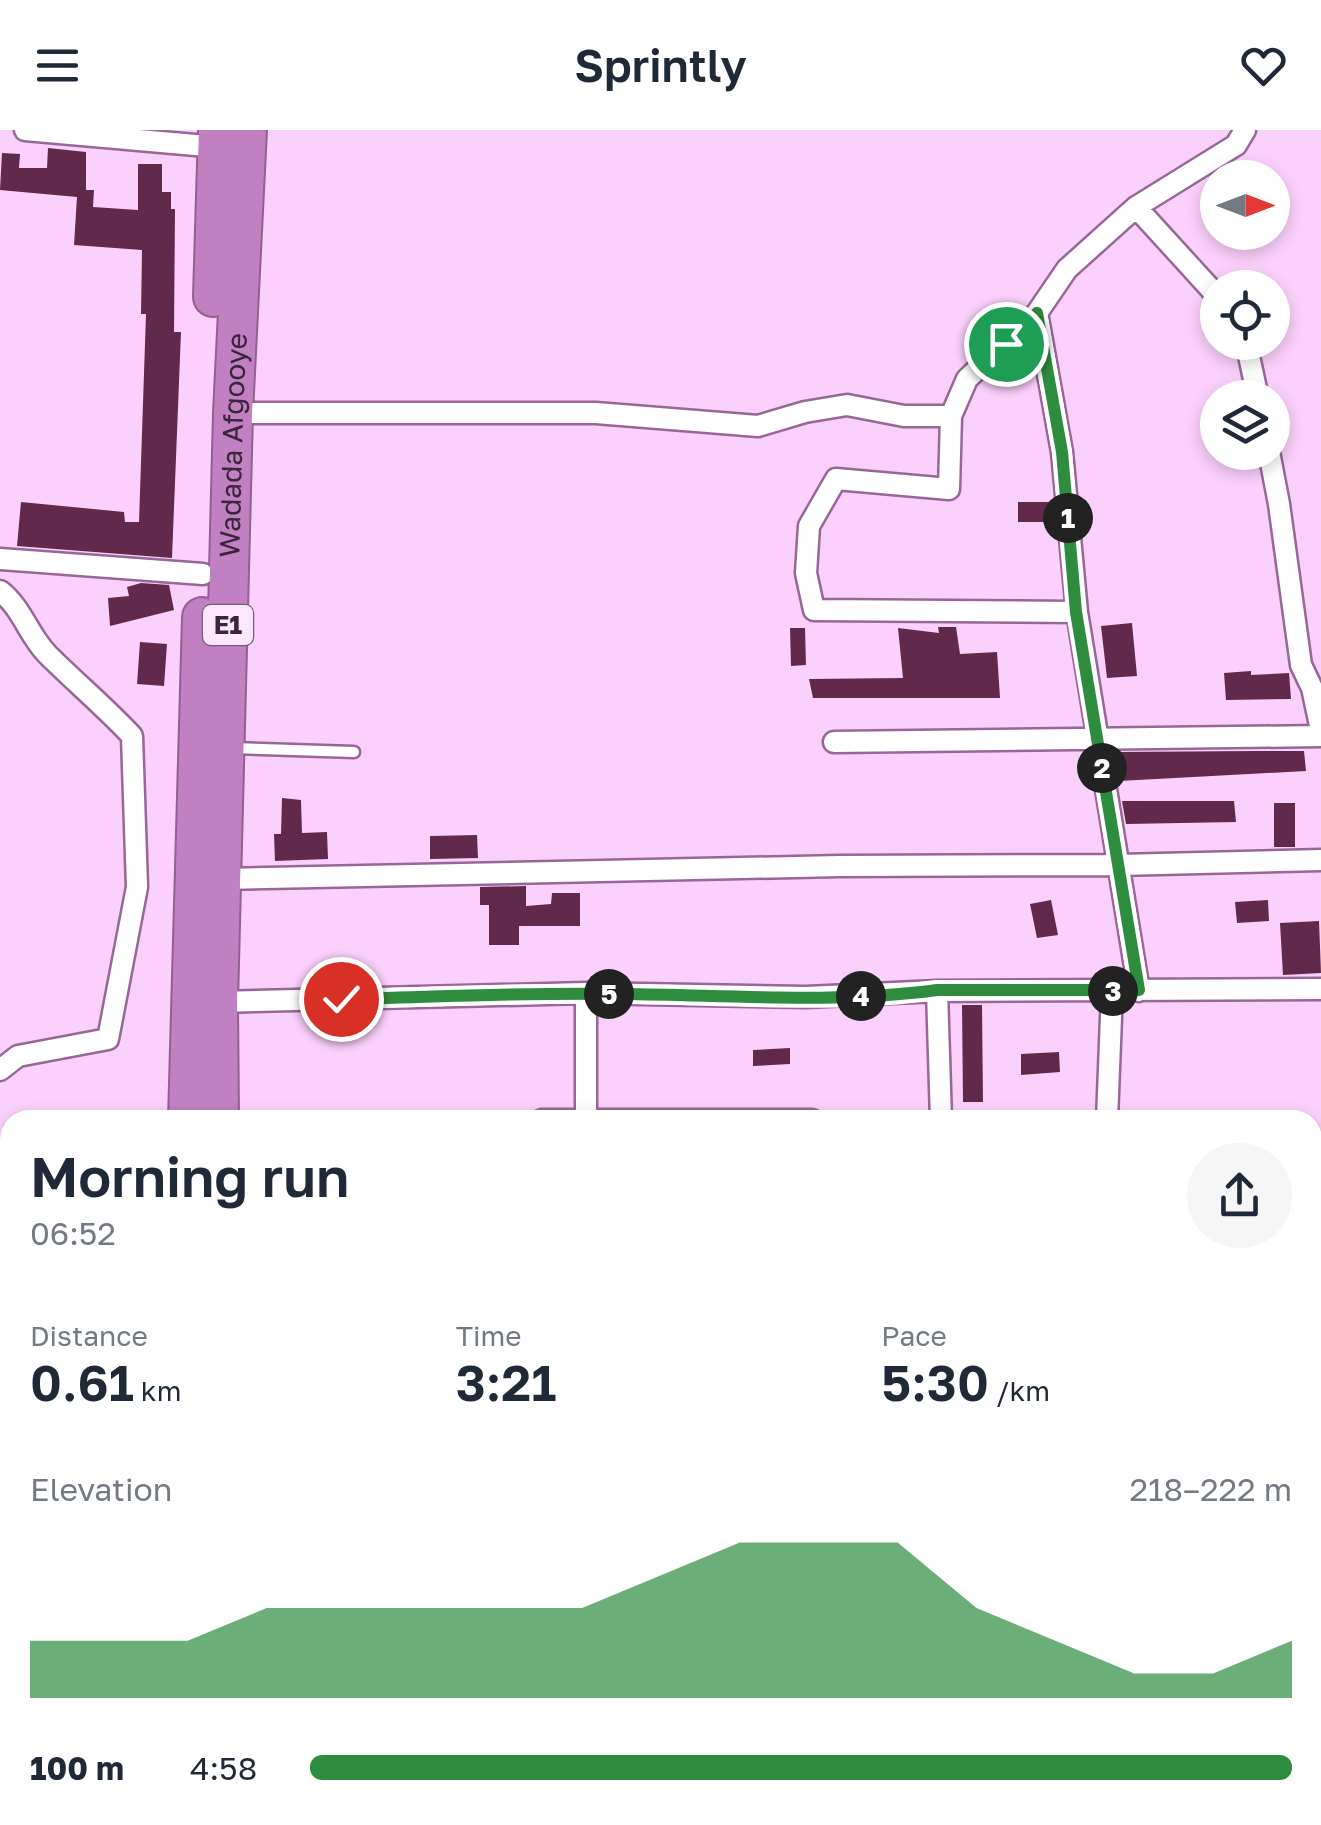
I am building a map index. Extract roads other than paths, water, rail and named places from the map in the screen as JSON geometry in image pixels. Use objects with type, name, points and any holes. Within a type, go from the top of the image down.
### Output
[{"type":"highway","name":"Wadada Afgooye","points":[[219,1110],[232,413],[228,135]]},
{"type":"highway","name":"Wadada Afgooye","points":[[188,1110],[203,574],[228,135]]},
{"type":"street","points":[[25,130],[228,135]]},
{"type":"street","points":[[1076,612],[814,610],[806,573],[808,526],[836,479],[949,489],[951,416],[967,380],[1037,313],[1067,269],[1136,207],[1236,145],[1245,130]]},
{"type":"street","points":[[1136,207],[1200,277]]},
{"type":"street","points":[[1037,313],[1062,452],[1076,612],[1139,990]]},
{"type":"street","points":[[232,413],[596,414],[758,426],[847,405],[904,416],[951,416]]},
{"type":"street","points":[[834,742],[1321,733],[1312,688],[1301,665],[1272,470]]},
{"type":"street","points":[[0,559],[203,574]]},
{"type":"street","points":[[0,591],[15,602],[44,651],[95,696],[132,736],[136,887],[108,1038],[18,1056],[0,1070]]},
{"type":"street","points":[[223,880],[820,866],[1321,860]]},
{"type":"street","points":[[218,1002],[586,993],[806,997],[937,990],[1321,989]]},
{"type":"street","points":[[937,990],[941,1110]]},
{"type":"street","points":[[1107,1110],[1112,991]]},
{"type":"street","points":[[586,993],[586,1110]]},
{"type":"lane","points":[[226,748],[354,752]]}]
